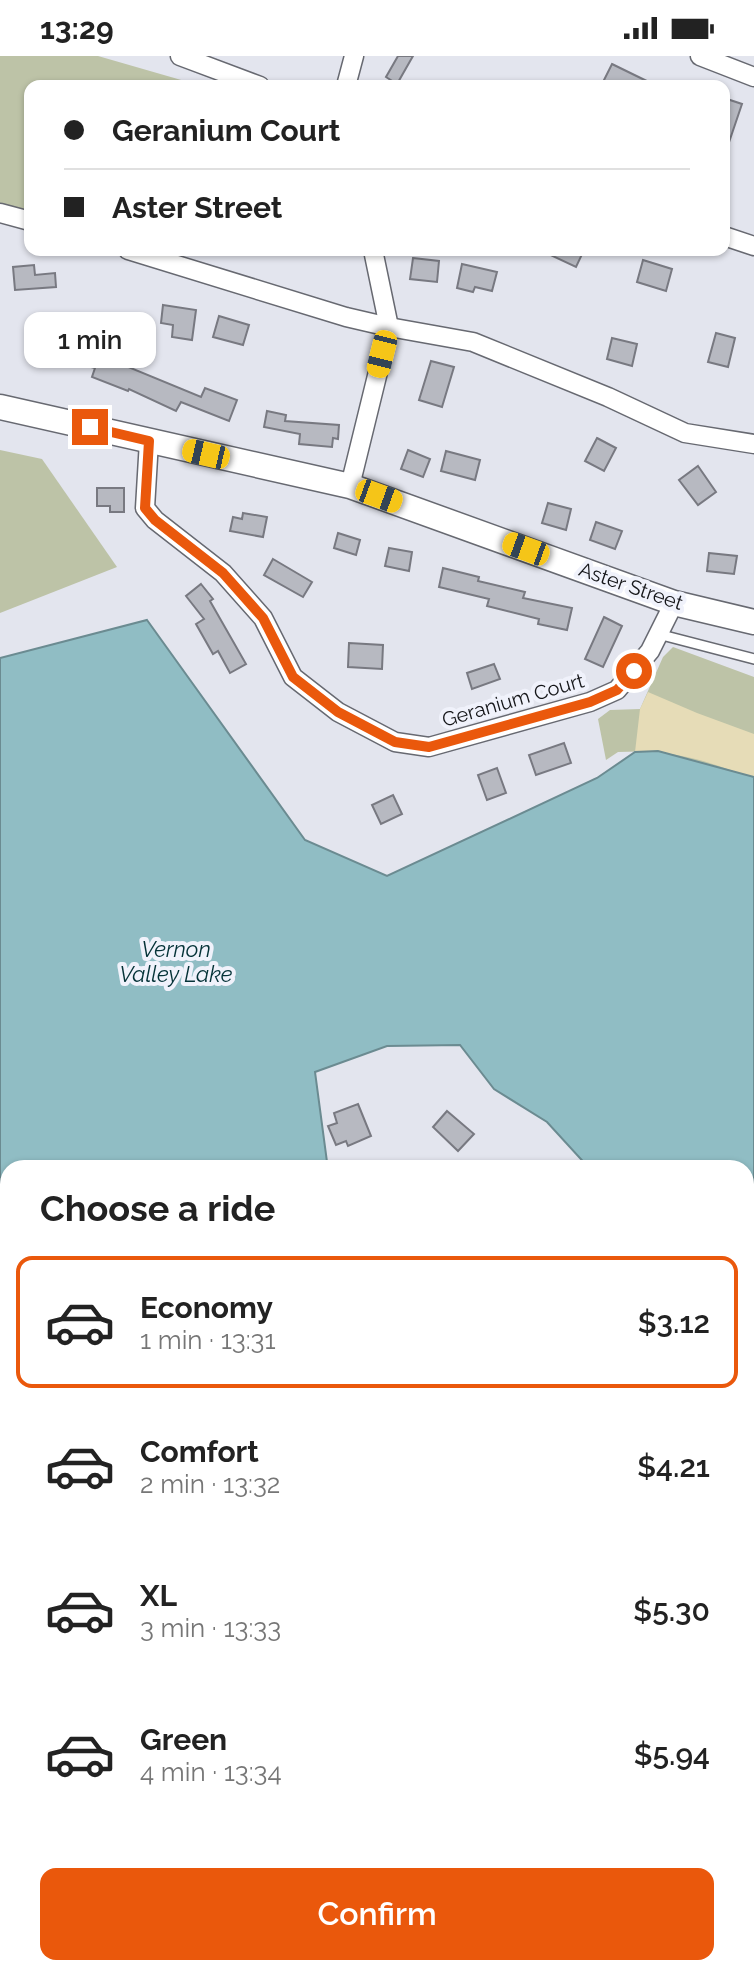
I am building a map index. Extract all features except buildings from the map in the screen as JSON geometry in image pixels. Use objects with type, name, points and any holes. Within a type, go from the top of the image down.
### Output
[{"type":"street","points":[[180,56],[244,80]]},
{"type":"street","points":[[348,80],[354,56]]},
{"type":"street","points":[[700,56],[754,77]]},
{"type":"street","points":[[0,213],[24,219]]},
{"type":"street","points":[[730,238],[754,246]]},
{"type":"street","points":[[148,256],[346,317],[473,342],[608,397],[685,433],[754,444]]},
{"type":"street","points":[[350,486],[389,327],[374,256]]},
{"type":"street","name":"Aster Street","points":[[0,407],[350,486],[674,603],[754,622]]},
{"type":"street","name":"Geranium Court","points":[[149,441],[145,508],[155,520],[223,573],[263,618],[293,677],[338,712],[395,742],[429,747],[590,702],[617,690],[650,651],[674,603]]},
{"type":"lane","points":[[658,634],[754,659]]},
{"type":"green space","points":[[0,56],[98,56],[181,80],[24,80],[24,228],[0,222]]},
{"type":"green space","points":[[0,450],[42,459],[117,567],[0,613]]},
{"type":"green space","points":[[673,647],[754,677],[754,777],[658,751],[618,752],[606,760],[598,719],[610,710],[640,709],[663,657]]},
{"type":"sand","points":[[648,692],[754,734],[754,779],[681,756],[635,752],[640,709]]},
{"type":"water","name":"Vernon Valley Lake","points":[[147,620],[305,840],[387,876],[597,778],[635,752],[658,751],[754,777],[754,1160],[582,1160],[547,1122],[494,1089],[460,1045],[387,1046],[315,1072],[327,1160],[0,1160],[0,658]]},
{"type":"route","points":[[90,427],[149,441],[145,508],[155,520],[223,573],[263,618],[293,677],[338,712],[395,742],[429,747],[590,702],[617,690],[634,671]]}]
